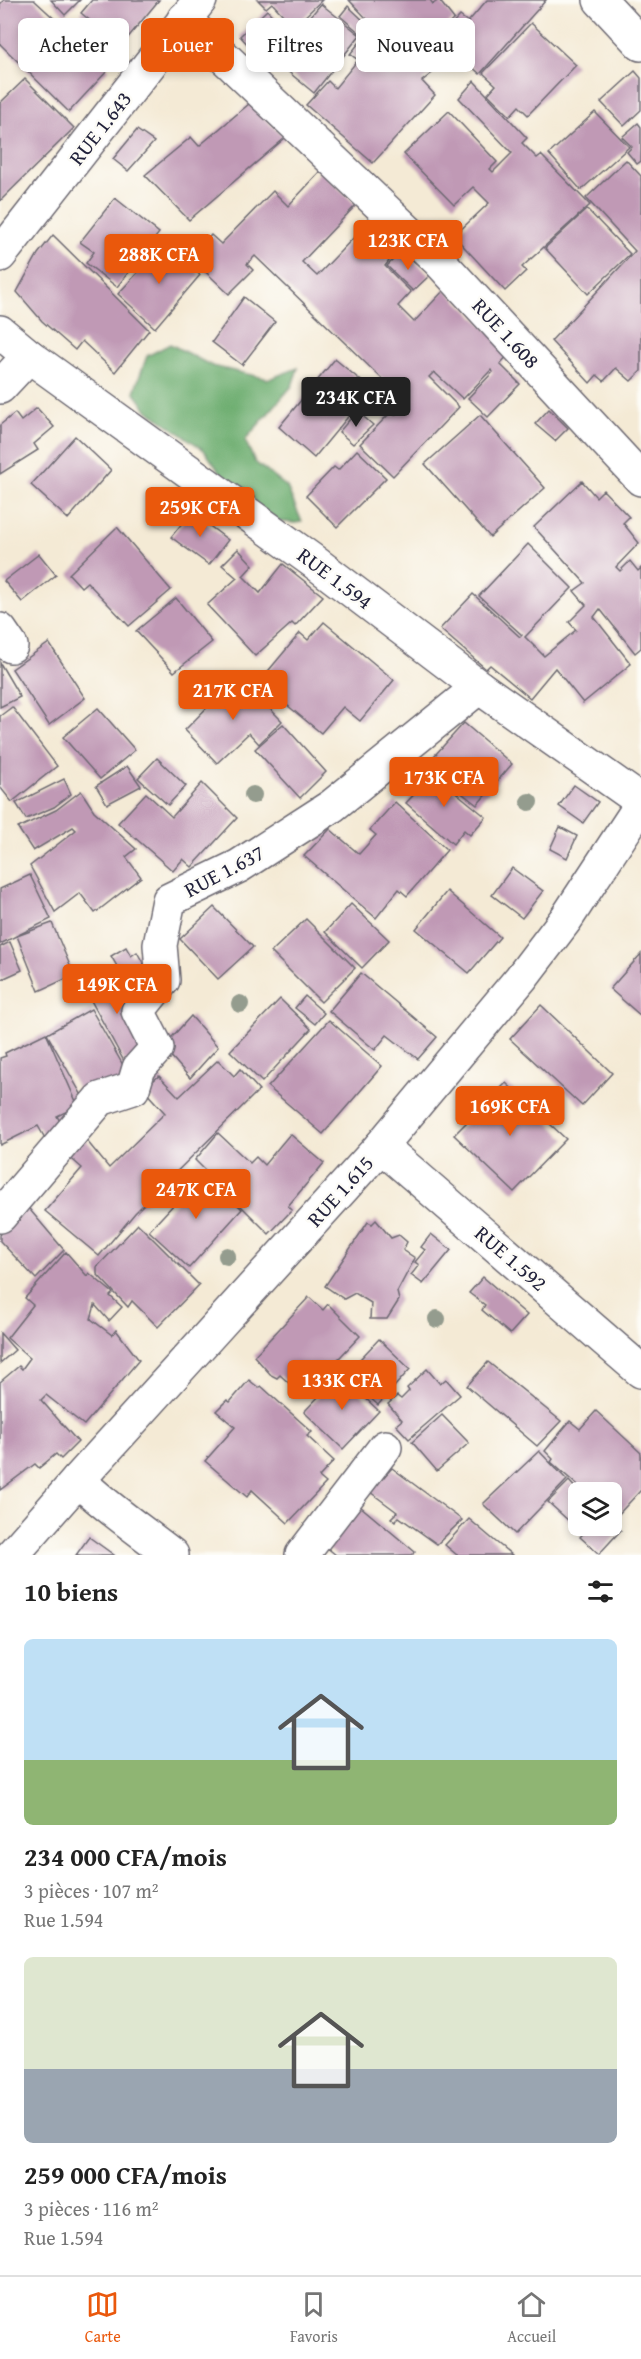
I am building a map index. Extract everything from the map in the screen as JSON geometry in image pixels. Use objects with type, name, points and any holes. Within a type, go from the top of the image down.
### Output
[{"type":"street","points":[[614,5],[641,44]]},
{"type":"street","name":"RUE 1.643","points":[[0,255],[192,9]]},
{"type":"street","name":"RUE 1.608","points":[[192,9],[439,261],[641,479]]},
{"type":"street","name":"RUE 1.594","points":[[0,332],[29,356],[313,561],[479,687],[641,803]]},
{"type":"street","points":[[0,387],[29,356]]},
{"type":"street","name":"RUE 1.637","points":[[0,1216],[100,1099],[133,1088],[139,1068],[157,1048],[138,1011],[163,980],[160,945],[169,900],[239,866],[332,806],[479,687]]},
{"type":"street","name":"RUE 1.615","points":[[9,1549],[78,1480],[381,1146],[528,969],[566,919],[641,803]]},
{"type":"street","name":"RUE 1.592","points":[[381,1146],[641,1371]]},
{"type":"street","points":[[302,1555],[385,1447]]},
{"type":"street","points":[[78,1480],[101,1502],[172,1555]]},
{"type":"green space","points":[[170,344],[212,366],[269,379],[298,368],[292,386],[245,440],[255,462],[287,487],[302,522],[271,521],[243,505],[204,450],[148,411],[134,392],[147,356]]},
{"type":"building","points":[[4,0],[34,0],[54,18],[18,18],[18,62],[0,44],[0,4]]},
{"type":"building","points":[[51,0],[80,0],[65,15]]},
{"type":"building","points":[[92,0],[159,0],[144,18],[141,18],[141,22],[129,36],[129,18],[87,18],[81,13]]},
{"type":"building","points":[[258,0],[322,0],[303,18],[286,18],[272,3],[266,8]]},
{"type":"building","points":[[349,0],[430,0],[433,4],[439,0],[453,18],[366,18]]},
{"type":"building","points":[[487,0],[546,0],[480,74],[475,70],[475,18],[471,18]]},
{"type":"building","points":[[321,4],[339,18],[309,18]]},
{"type":"building","points":[[348,6],[361,18],[356,18],[356,30],[340,16]]},
{"type":"building","points":[[267,10],[275,18],[259,18]]},
{"type":"building","points":[[344,22],[356,32],[356,40],[344,55]]},
{"type":"building","points":[[531,23],[576,65],[528,115],[519,106],[510,116],[488,94],[496,85],[483,73]]},
{"type":"building","points":[[246,30],[246,43],[240,36]]},
{"type":"building","points":[[356,47],[356,58],[350,54]]},
{"type":"building","points":[[356,62],[356,72],[434,72],[422,81],[435,95],[373,163],[306,105],[328,81],[335,88]]},
{"type":"building","points":[[635,71],[641,78],[641,110],[624,126],[601,102]]},
{"type":"building","points":[[28,72],[106,72],[69,112]]},
{"type":"building","points":[[289,72],[331,72],[314,93]]},
{"type":"building","points":[[25,79],[74,128],[0,201],[0,103]]},
{"type":"building","points":[[474,81],[527,138],[522,143],[537,158],[541,155],[590,205],[522,267],[526,271],[505,291],[454,236],[489,203],[473,187],[454,205],[404,154],[449,111],[497,162],[490,169],[493,172],[512,153],[459,98]]},
{"type":"building","points":[[249,104],[285,138],[189,220],[145,175],[191,137],[199,146]]},
{"type":"building","points":[[595,112],[629,147],[581,190],[549,154]]},
{"type":"building","points":[[638,123],[641,127],[641,161],[637,164],[627,152],[632,147],[622,137]]},
{"type":"building","points":[[137,130],[154,142],[128,171],[113,159]]},
{"type":"building","points":[[626,160],[641,176],[641,371],[631,381],[616,368],[604,381],[597,375],[590,383],[551,341],[635,251],[586,198]]},
{"type":"building","points":[[321,171],[356,205],[302,262],[317,276],[359,232],[389,261],[385,266],[411,292],[398,306],[414,322],[445,289],[511,352],[500,364],[520,384],[488,417],[468,398],[493,372],[491,370],[463,399],[434,372],[429,377],[459,407],[393,476],[360,444],[391,412],[395,415],[407,403],[255,256],[247,264],[253,270],[229,294],[190,257],[211,235],[221,244],[273,191],[288,206]]},
{"type":"building","points":[[115,198],[159,233],[117,287],[86,263],[94,252],[80,242]]},
{"type":"building","points":[[587,209],[630,254],[588,294],[545,248]]},
{"type":"building","points":[[53,235],[149,330],[115,372],[82,341],[75,350],[42,321],[17,292],[38,254]]},
{"type":"building","points":[[165,243],[200,275],[155,328],[118,294]]},
{"type":"building","points":[[402,251],[430,275],[413,291],[387,266]]},
{"type":"building","points":[[244,297],[275,322],[242,365],[212,342]]},
{"type":"building","points":[[335,359],[371,389],[314,458],[279,427]]},
{"type":"building","points":[[37,408],[54,427],[34,444],[38,450],[0,474],[0,425],[15,413],[21,421]]},
{"type":"building","points":[[549,409],[568,428],[555,441],[535,424]]},
{"type":"building","points":[[357,411],[373,425],[353,444],[339,432]]},
{"type":"building","points":[[480,415],[545,488],[490,537],[425,464]]},
{"type":"building","points":[[75,436],[111,470],[68,519],[31,485]]},
{"type":"building","points":[[357,450],[386,478],[337,527],[306,496],[334,467],[338,470]]},
{"type":"building","points":[[582,481],[596,497],[603,490],[629,517],[623,523],[639,543],[616,567],[620,571],[630,561],[638,571],[641,568],[641,648],[635,653],[600,609],[594,617],[631,664],[583,703],[555,668],[530,698],[490,665],[486,669],[440,629],[473,594],[520,637],[522,635],[479,596],[528,544],[572,588],[525,637],[544,656],[576,630],[569,622],[586,605],[574,591],[585,583],[534,527]]},
{"type":"building","points":[[191,512],[228,540],[209,565],[171,537]]},
{"type":"building","points":[[117,527],[171,590],[129,626],[87,582],[81,587],[69,574]]},
{"type":"building","points":[[238,549],[253,565],[243,576],[260,593],[283,564],[323,596],[295,626],[292,623],[255,656],[207,605],[237,578],[222,565]]},
{"type":"building","points":[[39,554],[56,575],[22,602],[4,581]]},
{"type":"building","points":[[176,598],[212,642],[174,672],[136,631]]},
{"type":"building","points":[[324,622],[394,680],[360,721],[343,707],[321,733],[259,682],[300,633],[308,640]]},
{"type":"building","points":[[49,643],[85,698],[49,725],[12,669]]},
{"type":"building","points":[[0,663],[20,697],[0,707]]},
{"type":"building","points":[[238,676],[282,721],[259,744],[249,733],[217,763],[185,730]]},
{"type":"building","points":[[12,707],[57,766],[12,802],[0,787],[0,716]]},
{"type":"building","points":[[98,708],[135,750],[100,779],[63,737]]},
{"type":"building","points":[[464,723],[512,764],[477,805],[426,765]]},
{"type":"building","points":[[283,724],[326,772],[300,798],[255,749]]},
{"type":"building","points":[[157,758],[186,786],[168,805],[138,778]]},
{"type":"building","points":[[127,766],[141,786],[107,804],[96,786]]},
{"type":"building","points":[[426,768],[486,817],[470,835],[464,830],[453,844],[406,803],[422,786],[416,781]]},
{"type":"building","points":[[64,779],[71,794],[54,807],[26,819],[16,803]]},
{"type":"building","points":[[202,783],[237,818],[192,867],[183,859],[173,871],[118,823],[146,793],[172,817]]},
{"type":"building","points":[[574,785],[598,802],[583,823],[559,806]]},
{"type":"building","points":[[81,791],[94,811],[136,849],[126,857],[141,877],[95,913],[80,893],[55,912],[30,866],[76,830],[73,827],[33,851],[18,828],[56,810]]},
{"type":"building","points":[[395,802],[447,850],[407,896],[399,889],[376,918],[304,856],[330,829],[359,854],[376,835],[370,830]]},
{"type":"building","points":[[560,827],[577,836],[567,858],[550,849]]},
{"type":"building","points":[[512,868],[543,891],[522,918],[492,895]]},
{"type":"building","points":[[30,875],[51,919],[0,944],[0,889]]},
{"type":"building","points":[[447,891],[500,937],[469,973],[416,929]]},
{"type":"building","points":[[351,904],[389,940],[362,968],[325,932]]},
{"type":"building","points":[[214,907],[253,947],[218,979],[180,939]]},
{"type":"building","points":[[306,919],[355,968],[321,1002],[271,952]]},
{"type":"building","points":[[52,923],[74,975],[39,991],[17,936]]},
{"type":"building","points":[[10,942],[22,970],[0,980],[0,947]]},
{"type":"building","points":[[126,947],[131,956],[137,952],[148,972],[128,985],[111,956]]},
{"type":"building","points":[[641,954],[641,1016],[610,989]]},
{"type":"building","points":[[109,967],[154,1047],[125,1063],[81,982]]},
{"type":"building","points":[[361,973],[437,1037],[418,1059],[387,1035],[375,1050],[329,1011]]},
{"type":"building","points":[[305,996],[324,1013],[315,1024],[295,1008]]},
{"type":"building","points":[[280,999],[311,1029],[262,1082],[230,1051]]},
{"type":"building","points":[[541,1005],[612,1073],[582,1106],[510,1039]]},
{"type":"building","points":[[91,1009],[132,1081],[84,1099],[47,1034]]},
{"type":"building","points":[[191,1016],[218,1047],[190,1078],[163,1047]]},
{"type":"building","points":[[329,1020],[382,1066],[323,1134],[268,1087]]},
{"type":"building","points":[[46,1033],[78,1106],[57,1116],[65,1130],[50,1147],[38,1126],[0,1145],[0,1058],[6,1056],[5,1053]]},
{"type":"building","points":[[218,1060],[234,1076],[240,1069],[259,1090],[135,1213],[99,1256],[45,1211],[82,1168],[66,1154],[82,1135],[109,1168],[165,1113],[143,1089],[159,1076],[179,1097]]},
{"type":"building","points":[[506,1083],[566,1139],[514,1192],[454,1135]]},
{"type":"building","points":[[218,1133],[250,1163],[256,1157],[264,1165],[290,1134],[324,1163],[288,1206],[292,1210],[269,1234],[195,1160]]},
{"type":"building","points":[[203,1173],[242,1209],[189,1268],[149,1231]]},
{"type":"building","points":[[25,1204],[64,1250],[36,1279],[0,1241],[0,1235]]},
{"type":"building","points":[[376,1220],[391,1238],[399,1235],[407,1242],[403,1250],[415,1258],[397,1292],[399,1300],[387,1319],[370,1319],[371,1303],[355,1293],[344,1299],[325,1286],[368,1222],[372,1224]]},
{"type":"building","points":[[138,1224],[199,1285],[158,1327],[132,1301],[128,1307],[97,1274],[97,1267]]},
{"type":"building","points":[[431,1234],[451,1250],[423,1284],[411,1275],[419,1265],[415,1262],[425,1250],[421,1247]]},
{"type":"building","points":[[66,1252],[87,1276],[89,1273],[113,1293],[110,1296],[122,1307],[109,1321],[95,1305],[91,1319],[112,1335],[116,1330],[139,1360],[84,1425],[46,1395],[41,1400],[78,1442],[61,1459],[56,1454],[39,1468],[35,1464],[0,1490],[0,1382],[19,1366],[22,1369],[30,1358],[7,1338],[33,1305],[25,1298]]},
{"type":"building","points":[[483,1277],[527,1315],[510,1334],[482,1310],[485,1305],[469,1293]]},
{"type":"building","points":[[309,1297],[323,1310],[328,1304],[360,1336],[303,1396],[280,1375],[277,1378],[271,1375],[254,1356]]},
{"type":"building","points":[[0,1333],[15,1350],[0,1363]]},
{"type":"building","points":[[379,1339],[410,1369],[378,1405],[345,1375]]},
{"type":"building","points":[[488,1362],[561,1421],[537,1446],[467,1386]]},
{"type":"building","points":[[427,1369],[440,1384],[446,1379],[460,1395],[409,1439],[396,1425],[402,1420],[388,1404],[397,1396],[401,1399],[409,1391],[407,1388]]},
{"type":"building","points":[[340,1374],[379,1411],[343,1449],[304,1412]]},
{"type":"building","points":[[249,1380],[259,1388],[261,1386],[312,1432],[307,1436],[334,1461],[319,1477],[326,1483],[288,1523],[252,1490],[247,1497],[205,1461],[235,1427],[216,1411],[227,1400],[230,1402]]},
{"type":"building","points":[[596,1411],[641,1453],[641,1490],[622,1510],[622,1482],[574,1482],[551,1462],[553,1459],[545,1451],[570,1421],[580,1429]]},
{"type":"building","points":[[442,1415],[469,1443],[437,1471],[412,1442]]},
{"type":"building","points":[[539,1451],[567,1480],[515,1534],[483,1504]]},
{"type":"building","points":[[392,1468],[462,1520],[437,1544],[399,1517],[395,1521],[391,1518],[397,1512],[370,1492]]},
{"type":"building","points":[[568,1482],[568,1520],[548,1502]]},
{"type":"building","points":[[354,1501],[415,1552],[412,1555],[336,1555],[320,1542]]},
{"type":"building","points":[[469,1519],[512,1555],[457,1555],[445,1545]]},
{"type":"building","points":[[581,1536],[616,1536],[599,1554]]},
{"type":"building","points":[[89,1537],[114,1555],[76,1555]]}]
